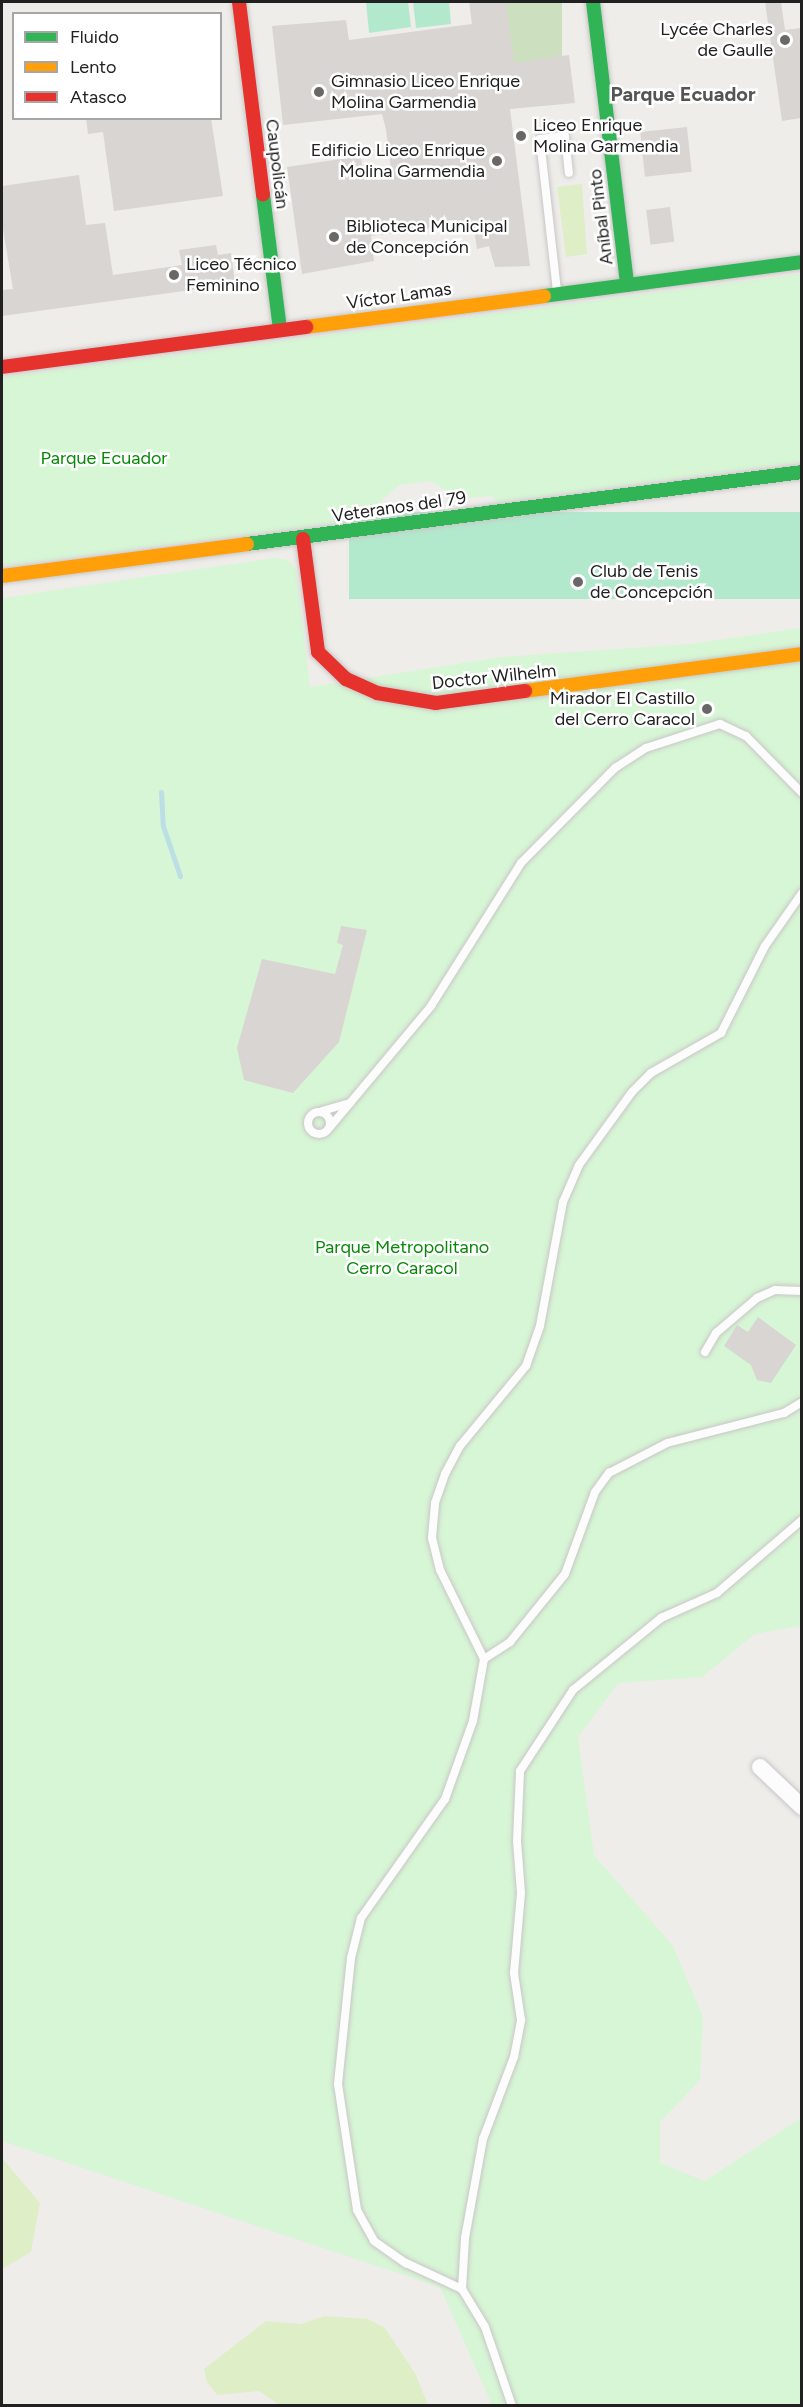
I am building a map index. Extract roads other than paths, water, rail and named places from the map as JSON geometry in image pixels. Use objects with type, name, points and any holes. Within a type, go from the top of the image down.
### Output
[{"type":"street","name":"Caupolicán","points":[[239,2],[280,330]]},
{"type":"street","name":"Aníbal Pinto","points":[[592,2],[627,285]]},
{"type":"street","name":"Víctor Lamas","points":[[2,367],[801,262]]},
{"type":"street","name":"Veteranos del 79","points":[[2,576],[303,539],[801,472]]},
{"type":"street","name":"Doctor Wilhelm","points":[[303,539],[318,652],[346,679],[377,693],[436,703],[801,654]]},
{"type":"street","points":[[760,1767],[801,1807]]},
{"type":"lane","points":[[558,293],[540,139],[565,136],[569,173]]},
{"type":"lane","points":[[351,1103],[322,1111],[308,1119],[311,1131],[324,1133],[351,1103],[431,1006],[521,863],[615,768],[646,748],[720,724],[746,736],[801,793]]},
{"type":"lane","points":[[512,2406],[485,2327],[462,2289],[406,2263],[374,2241],[357,2210],[338,2084],[351,1958],[361,1918],[378,1890],[416,1846],[445,1799],[473,1721],[484,1659],[440,1570],[432,1538],[435,1503],[445,1474],[460,1446],[485,1421],[526,1366],[540,1326],[563,1202],[579,1165],[632,1092],[651,1073],[721,1033],[765,946],[801,893]]},
{"type":"lane","points":[[322,1111],[329,1116],[330,1127]]},
{"type":"lane","points":[[705,1352],[716,1333],[757,1298],[775,1290],[801,1291]]},
{"type":"lane","points":[[484,1659],[510,1642],[565,1574],[595,1492],[609,1473],[667,1443],[784,1413],[801,1402]]},
{"type":"lane","points":[[462,2289],[465,2238],[483,2139],[514,2057],[521,2020],[514,1974],[521,1893],[517,1841],[520,1771],[548,1723],[580,1684],[661,1618],[717,1593],[801,1520]]},
{"type":"waterway","points":[[161,792],[163,826],[180,876]]},
{"type":"place","name":"Lycée Charles de Gaulle","points":[[785,40]]},
{"type":"place","name":"Gimnasio Liceo Enrique Molina Garmendia","points":[[319,92]]},
{"type":"place","name":"Liceo Enrique Molina Garmendia","points":[[521,136]]},
{"type":"place","name":"Edificio Liceo Enrique Molina Garmendia","points":[[497,161]]},
{"type":"place","name":"Biblioteca Municipal de Concepción","points":[[334,237]]},
{"type":"place","name":"Liceo Técnico Feminino","points":[[174,275]]},
{"type":"place","name":"Club de Tenis de Concepción","points":[[578,582]]},
{"type":"place","name":"Mirador El Castillo del Cerro Caracol","points":[[707,709]]},
{"type":"district","name":"Parque Ecuador","points":[[683,94]]},
{"type":"park label","name":"Parque Metropolitano Cerro Caracol","points":[[402,1258]]}]
